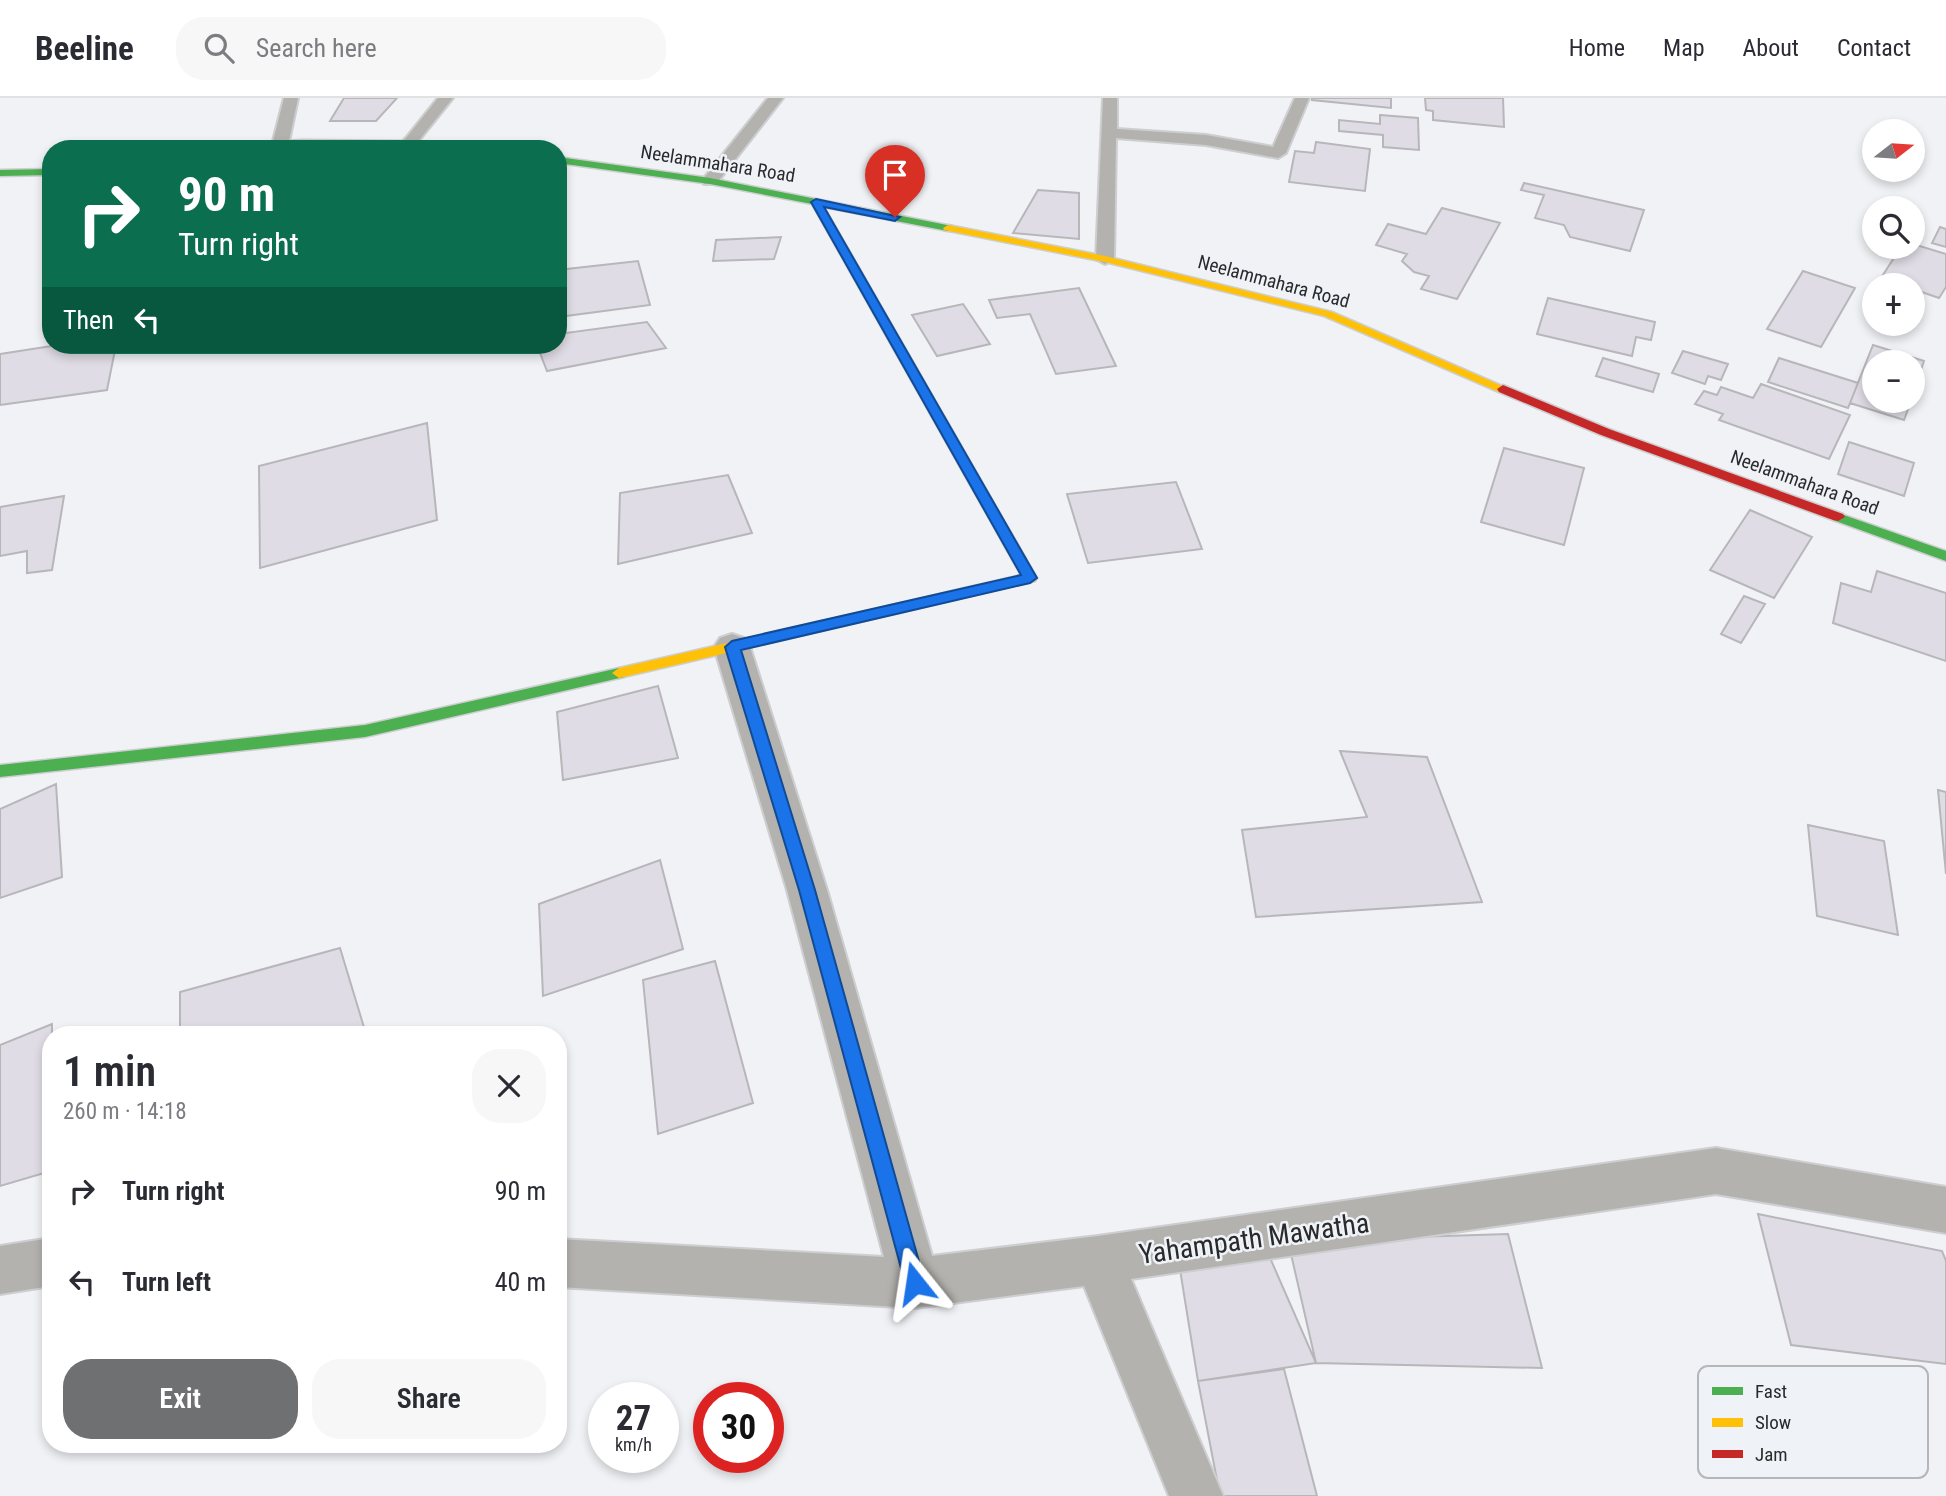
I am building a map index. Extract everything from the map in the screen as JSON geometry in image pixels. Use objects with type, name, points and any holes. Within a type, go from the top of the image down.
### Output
[{"type":"street","name":"Neelammahara Road","points":[[567,161],[710,181],[1105,259],[1328,314],[1605,432],[1946,556]]},
{"type":"street","points":[[0,173],[42,172]]},
{"type":"street","points":[[0,771],[365,731],[1030,578],[816,202]]},
{"type":"street","points":[[732,647],[807,890],[915,1283]]},
{"type":"street","name":"Yahampath Mawatha","points":[[567,1264],[915,1283],[1098,1260],[1716,1171],[1946,1210]]},
{"type":"street","points":[[1098,1260],[1196,1496]]},
{"type":"street","points":[[0,1270],[42,1263]]},
{"type":"lane","points":[[281,140],[291,98]]},
{"type":"lane","points":[[412,140],[446,98]]},
{"type":"lane","points":[[710,181],[776,98]]},
{"type":"lane","points":[[1105,259],[1110,98]]},
{"type":"lane","points":[[1109,133],[1206,140],[1278,153],[1302,98]]},
{"type":"building","points":[[344,98],[397,98],[376,121],[330,121]]},
{"type":"building","points":[[1391,98],[1391,108],[1312,100]]},
{"type":"building","points":[[1425,98],[1503,98],[1504,127],[1433,120],[1433,111],[1426,110]]},
{"type":"building","points":[[1380,115],[1418,118],[1419,150],[1383,147],[1383,135],[1339,131],[1339,120],[1380,124]]},
{"type":"building","points":[[1316,142],[1370,149],[1365,191],[1289,182],[1295,151],[1314,153]]},
{"type":"building","points":[[1524,183],[1644,210],[1630,251],[1570,237],[1564,225],[1535,218],[1544,195],[1521,190]]},
{"type":"building","points":[[1038,190],[1079,193],[1079,239],[1013,233]]},
{"type":"building","points":[[1442,208],[1500,223],[1457,299],[1421,289],[1429,276],[1414,272],[1402,261],[1407,254],[1376,245],[1388,224],[1426,234]]},
{"type":"building","points":[[1940,227],[1946,229],[1946,247],[1932,243]]},
{"type":"building","points":[[781,237],[774,259],[713,261],[716,240]]},
{"type":"building","points":[[1925,248],[1946,254],[1946,287],[1939,298],[1925,293],[1925,273],[1884,273],[1893,259],[1925,259]]},
{"type":"building","points":[[638,261],[650,305],[567,316],[567,269]]},
{"type":"building","points":[[1803,271],[1855,288],[1821,347],[1767,329]]},
{"type":"building","points":[[1079,288],[1116,366],[1056,374],[1030,314],[997,318],[989,300]]},
{"type":"building","points":[[1548,298],[1655,322],[1651,340],[1636,337],[1632,356],[1537,334]]},
{"type":"building","points":[[963,304],[990,344],[937,356],[912,315]]},
{"type":"building","points":[[647,322],[666,348],[547,371],[540,354],[567,354],[567,333]]},
{"type":"building","points":[[1873,345],[1889,350],[1871,350]]},
{"type":"building","points":[[42,347],[42,354],[114,354],[107,390],[0,405],[0,354]]},
{"type":"building","points":[[1683,351],[1728,364],[1721,380],[1708,376],[1705,384],[1672,373]]},
{"type":"building","points":[[1603,358],[1659,374],[1653,392],[1596,376]]},
{"type":"building","points":[[1779,358],[1858,383],[1848,408],[1768,382]]},
{"type":"building","points":[[1862,373],[1862,407],[1850,403]]},
{"type":"building","points":[[1761,384],[1850,415],[1829,459],[1719,420],[1723,414],[1695,404],[1704,391],[1717,395],[1721,387],[1753,398]]},
{"type":"building","points":[[1882,413],[1907,413],[1904,420]]},
{"type":"building","points":[[427,423],[437,520],[260,568],[259,466]]},
{"type":"building","points":[[1849,442],[1914,463],[1904,496],[1838,474]]},
{"type":"building","points":[[1504,448],[1584,468],[1564,545],[1481,522]]},
{"type":"building","points":[[728,475],[752,533],[618,564],[620,493]]},
{"type":"building","points":[[1176,482],[1202,549],[1088,563],[1067,494]]},
{"type":"building","points":[[64,496],[52,570],[27,573],[27,551],[0,556],[0,507]]},
{"type":"building","points":[[1750,510],[1812,537],[1774,598],[1710,570]]},
{"type":"building","points":[[1877,571],[1946,593],[1946,661],[1833,623],[1841,583],[1871,592]]},
{"type":"building","points":[[1744,596],[1765,604],[1741,643],[1721,634]]},
{"type":"building","points":[[658,686],[678,758],[563,780],[557,712]]},
{"type":"building","points":[[1340,751],[1427,757],[1482,902],[1256,917],[1242,830],[1367,817]]},
{"type":"building","points":[[56,784],[62,877],[0,898],[0,809]]},
{"type":"building","points":[[1938,790],[1946,792],[1946,874]]},
{"type":"building","points":[[1808,825],[1884,841],[1898,935],[1817,916]]},
{"type":"building","points":[[660,860],[683,949],[543,996],[539,904]]},
{"type":"building","points":[[340,948],[364,1026],[180,1026],[180,992]]},
{"type":"building","points":[[715,961],[753,1103],[658,1134],[643,980]]},
{"type":"building","points":[[42,1028],[42,1174],[0,1186],[0,1045]]},
{"type":"building","points":[[1758,1214],[1942,1251],[1946,1261],[1946,1364],[1791,1345]]},
{"type":"building","points":[[1508,1234],[1542,1368],[1316,1363],[1288,1241]]},
{"type":"building","points":[[1177,1251],[1267,1251],[1316,1363],[1198,1381]]},
{"type":"building","points":[[1284,1369],[1317,1496],[1220,1496],[1198,1381]]},
{"type":"traffic: fast","points":[[567,161],[710,181],[948,228]]},
{"type":"traffic: fast","points":[[0,173],[42,172]]},
{"type":"traffic: fast","points":[[816,202],[1019,559]]},
{"type":"traffic: fast","points":[[1838,517],[1946,556]]},
{"type":"traffic: fast","points":[[0,771],[365,731],[619,673]]},
{"type":"traffic: slow","points":[[948,228],[1105,259],[1328,314],[1503,389]]},
{"type":"traffic: slow","points":[[619,673],[1030,578],[1019,559]]},
{"type":"traffic: jam","points":[[1503,389],[1605,432],[1838,517]]},
{"type":"route","points":[[895,217],[816,202],[1030,578],[732,647],[807,890],[915,1283]]}]
